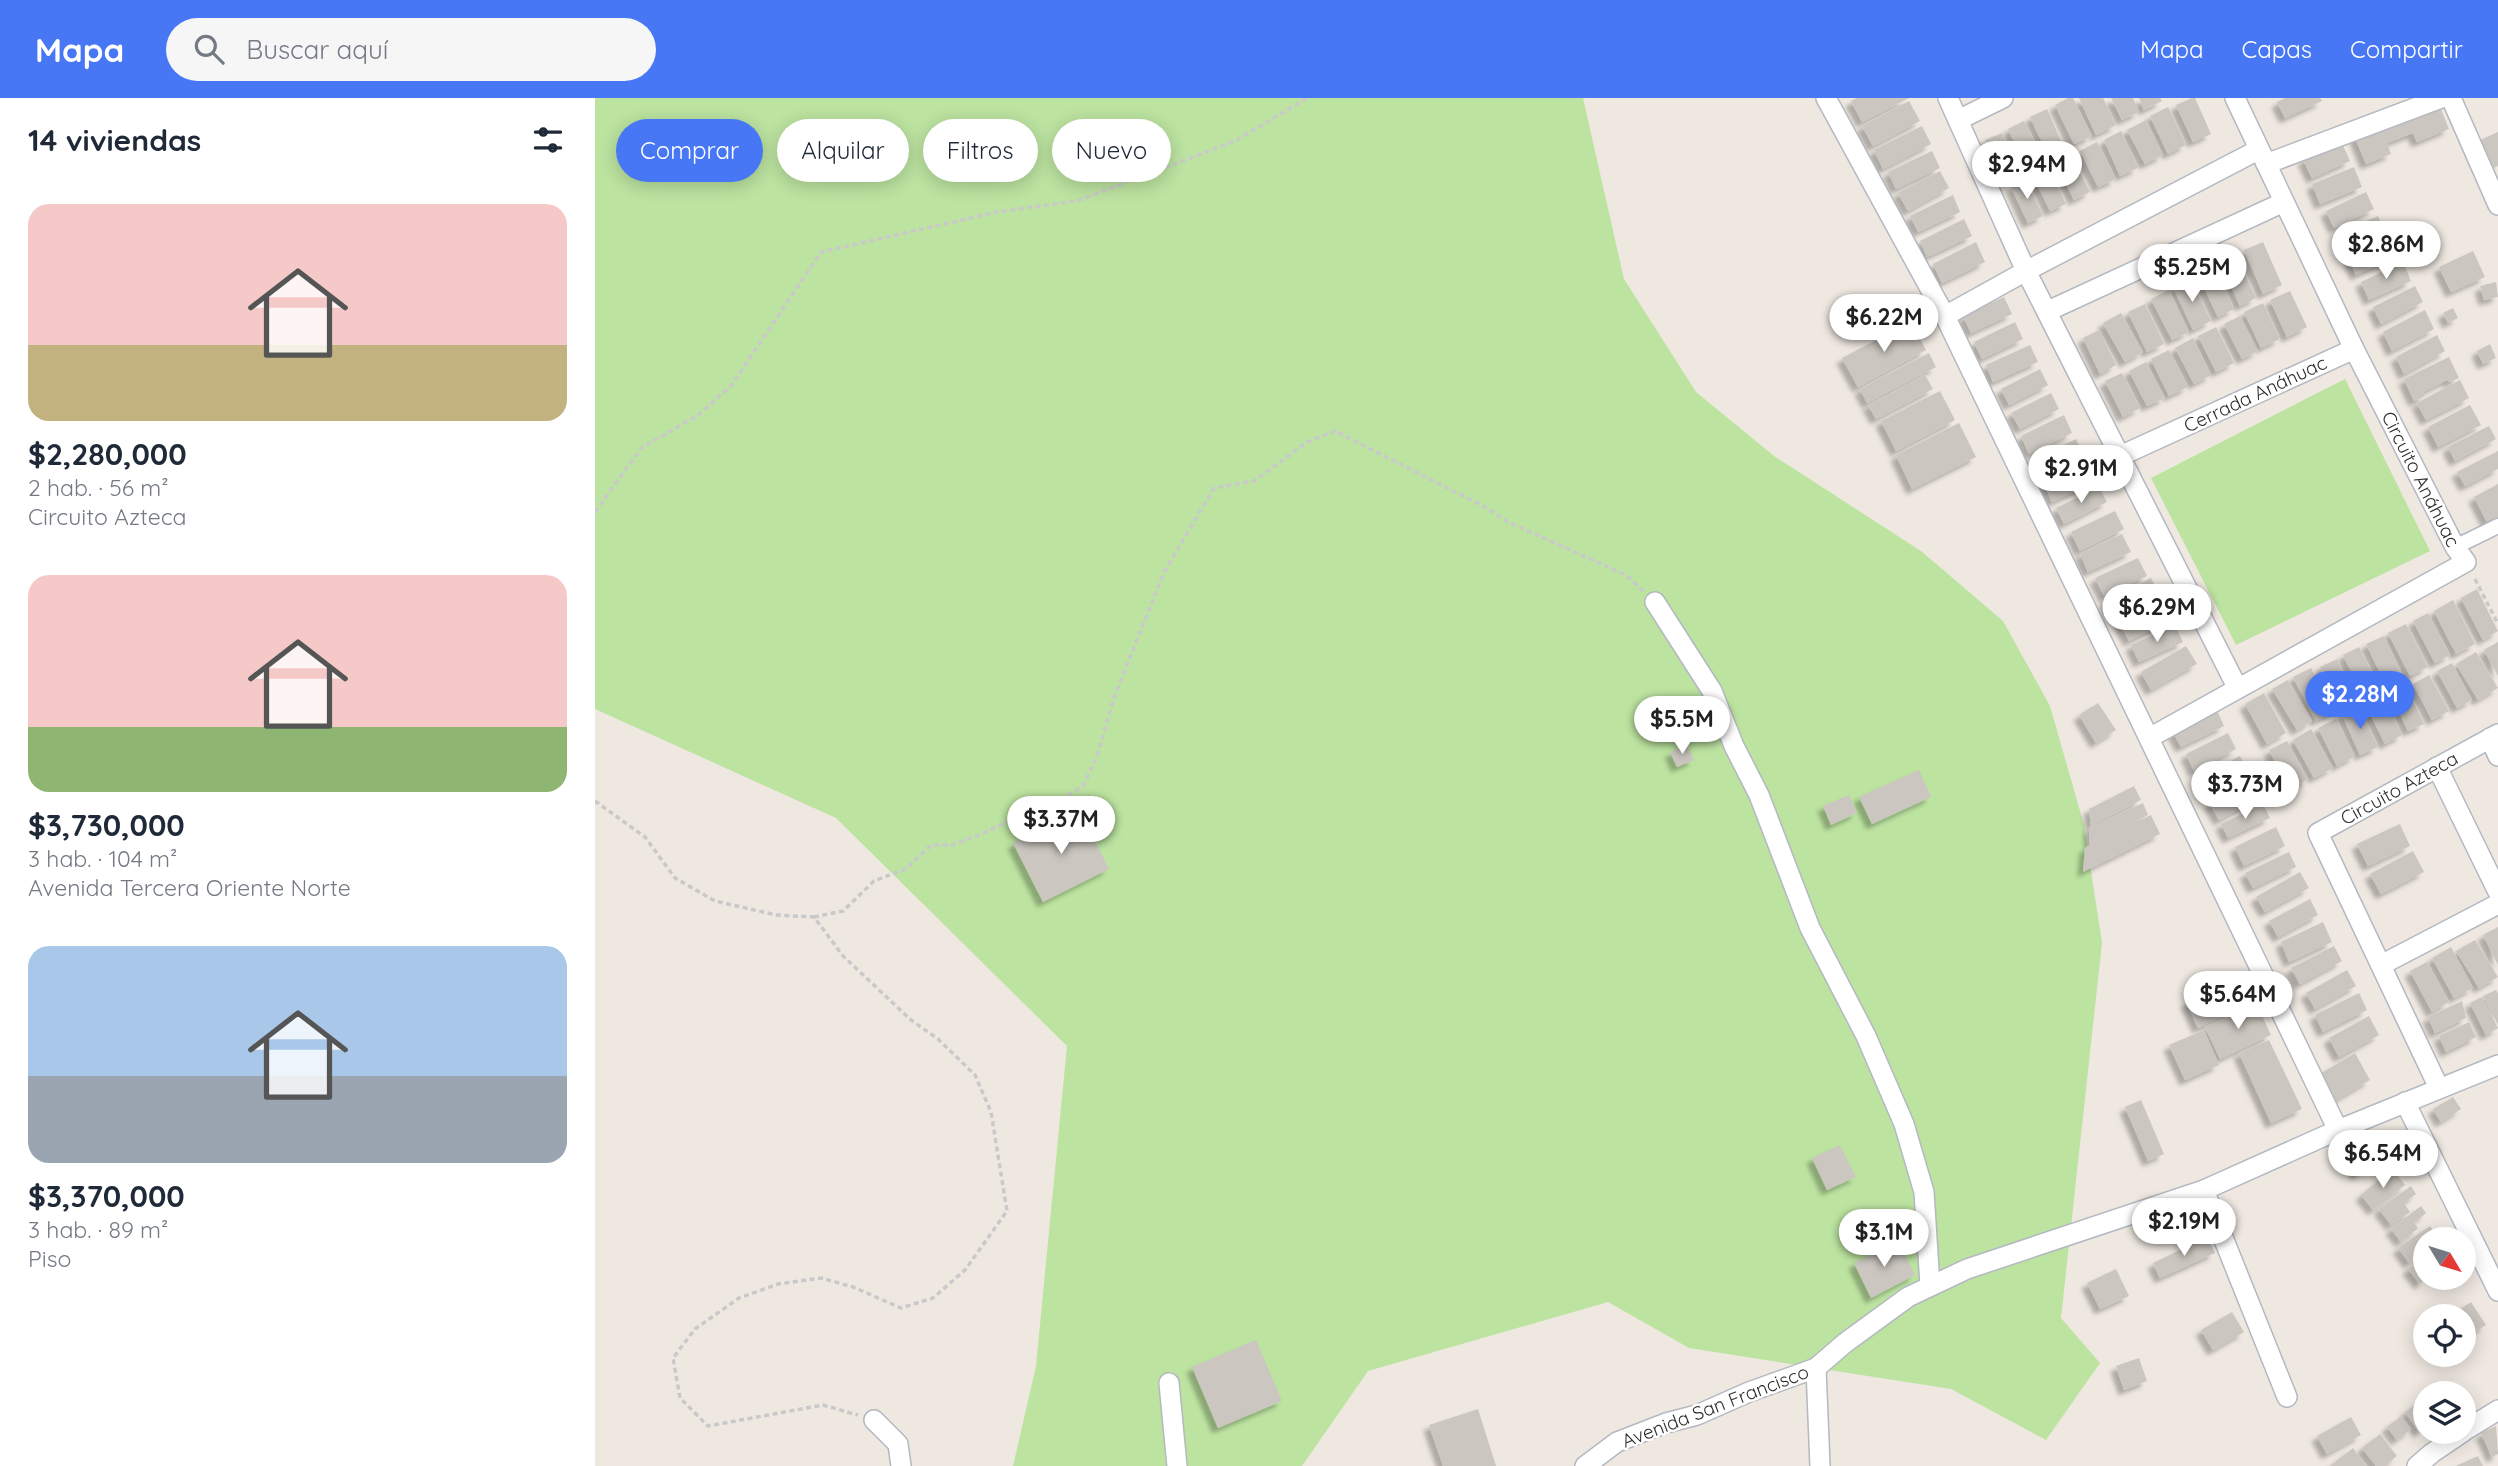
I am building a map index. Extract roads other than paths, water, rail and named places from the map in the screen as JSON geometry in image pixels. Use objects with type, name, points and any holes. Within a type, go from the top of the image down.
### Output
[{"type":"street","points":[[1826,98],[1945,316],[2338,1130]]},
{"type":"street","points":[[1948,98],[2025,271],[2048,311],[2118,457],[2237,687]]},
{"type":"street","points":[[1958,120],[2003,98]]},
{"type":"street","name":"Circuito Anáhuac","points":[[2148,738],[2461,555],[2354,349],[2235,98]]},
{"type":"street","points":[[1945,316],[2025,271],[2262,157],[2441,98]]},
{"type":"street","points":[[2451,98],[2498,205]]},
{"type":"street","points":[[2048,311],[2284,202]]},
{"type":"street","name":"Cerrada Anáhuac","points":[[2118,457],[2354,349]]},
{"type":"street","points":[[2461,555],[2498,526]]},
{"type":"street","points":[[1655,602],[1712,691],[1734,746],[1759,795],[1810,928],[1866,1036],[1904,1124],[1924,1192],[1930,1285]]},
{"type":"street","name":"Circuito Azteca","points":[[2439,1088],[2318,833],[2437,767],[2495,743]]},
{"type":"street","points":[[2437,767],[2498,892]]},
{"type":"street","points":[[2381,965],[2498,904]]},
{"type":"street","name":"Avenida San Francisco","points":[[1585,1466],[1617,1442],[1666,1423],[1697,1415],[1749,1392],[1816,1368],[1908,1297],[1930,1285],[1967,1269],[2204,1190],[2338,1130],[2498,1065]]},
{"type":"street","points":[[2405,1102],[2498,1292]]},
{"type":"street","points":[[2204,1190],[2287,1397]]},
{"type":"street","points":[[1816,1368],[1820,1466]]},
{"type":"street","points":[[1169,1383],[1177,1466]]},
{"type":"street","points":[[2476,1423],[2498,1410]]},
{"type":"street","points":[[874,1420],[898,1444],[901,1466]]},
{"type":"street","points":[[2417,1466],[2444,1444]]}]
